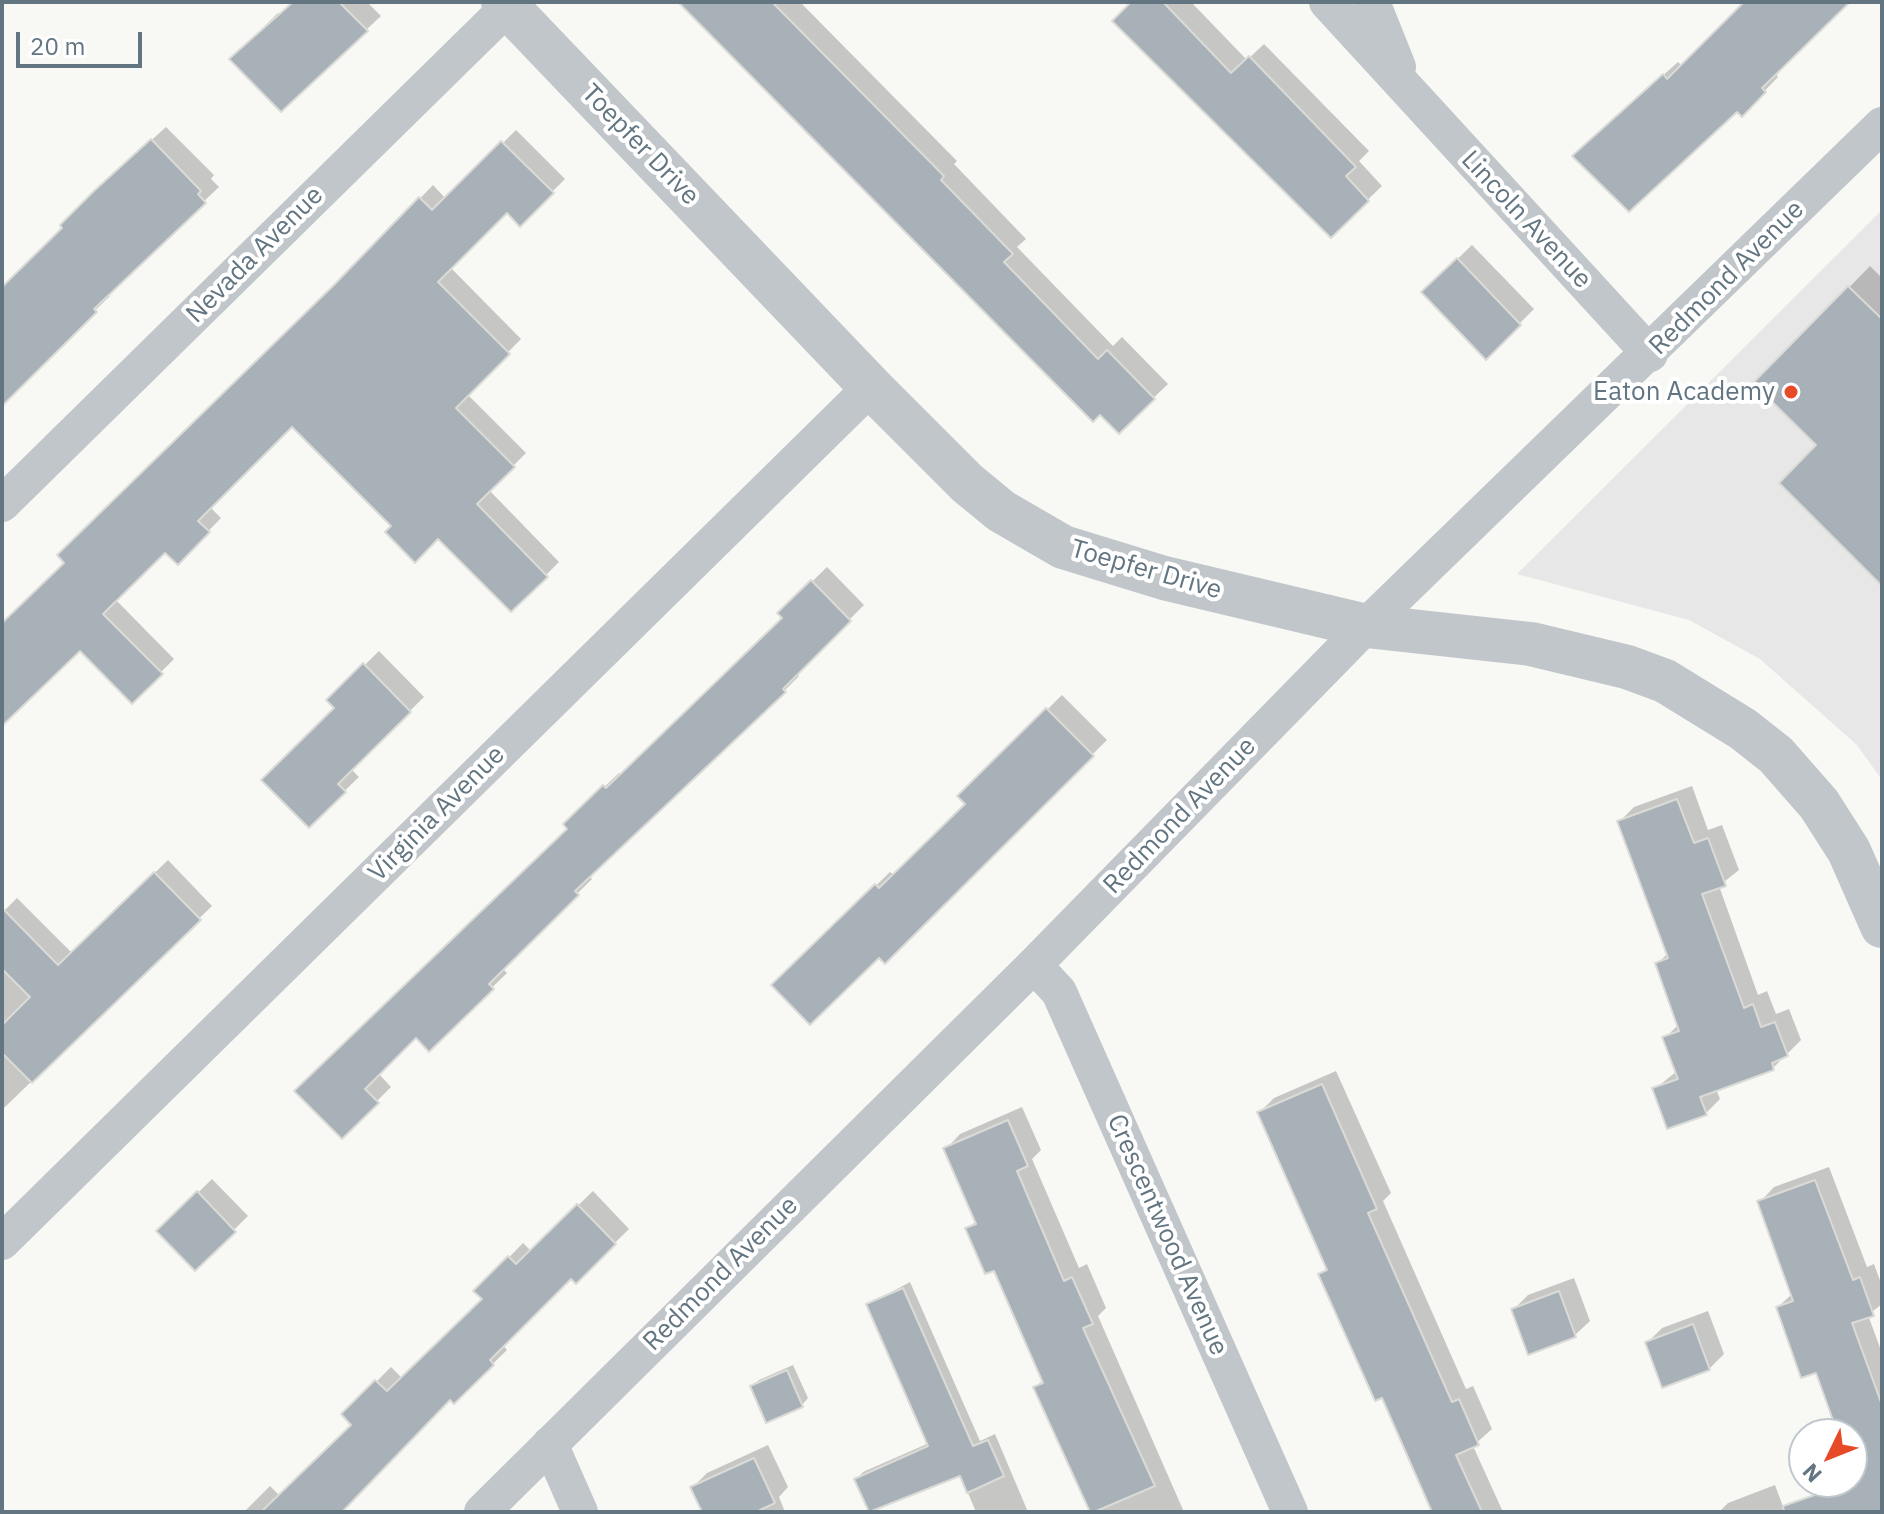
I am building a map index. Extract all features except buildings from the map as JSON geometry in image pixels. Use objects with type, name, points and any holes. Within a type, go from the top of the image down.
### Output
[{"type":"street","name":"Lincoln Avenue","points":[[1327,2],[1405,83],[1457,147],[1650,354]]},
{"type":"street","name":"Lincoln Avenue","points":[[1372,2],[1405,83]]},
{"type":"street","name":"Toepfer Drive","points":[[506,4],[871,387],[967,483],[1001,511],[1063,547],[1164,578],[1366,626],[1531,644],[1627,667],[1694,696],[1776,755],[1819,804],[1849,851],[1882,926]]},
{"type":"street","name":"Nevada Avenue","points":[[2,504],[506,4]]},
{"type":"street","name":"Redmond Avenue","points":[[482,1512],[1034,965],[1366,626],[1650,354],[1882,125]]},
{"type":"street","name":"Virginia Avenue","points":[[2,1242],[871,387]]},
{"type":"street","name":"Crescentwood Avenue","points":[[1034,965],[1059,992],[1290,1512]]},
{"type":"street","points":[[550,1444],[580,1512]]},
{"type":"shaded area","name":"Eaton Academy","points":[[1882,210],[1882,780],[1857,745],[1760,659],[1689,620],[1517,574]]},
{"type":"place","name":"Eaton Academy","points":[[1791,392]]}]
